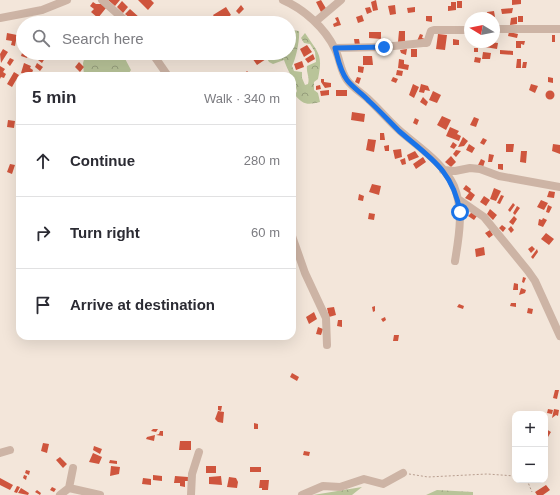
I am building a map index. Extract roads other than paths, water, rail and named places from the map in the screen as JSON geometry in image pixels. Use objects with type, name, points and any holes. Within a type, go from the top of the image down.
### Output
[{"type":"street","points":[[0,18],[42,10],[67,0]]},
{"type":"street","points":[[102,0],[120,16]]},
{"type":"street","points":[[283,0],[292,4],[315,22],[335,48],[341,70],[353,87],[371,102],[399,131],[425,151],[443,170],[453,185],[458,199],[461,224],[455,261]]},
{"type":"street","points":[[315,22],[341,0]]},
{"type":"street","points":[[500,29],[560,29]]},
{"type":"street","points":[[335,48],[384,47],[423,44],[427,42],[431,31],[464,30]]},
{"type":"street","points":[[157,60],[165,72]]},
{"type":"street","points":[[443,170],[470,168],[480,169],[499,176],[560,187]]},
{"type":"street","points":[[458,199],[484,217],[528,271],[535,281],[560,336]]},
{"type":"street","points":[[296,247],[305,273],[326,318],[328,339],[326,345]]},
{"type":"street","points":[[0,453],[10,450]]},
{"type":"street","points":[[191,495],[192,474],[199,452]]},
{"type":"street","points":[[60,495],[69,488],[73,468]]},
{"type":"street","points":[[302,495],[323,486],[340,487],[364,479],[383,484],[403,473]]},
{"type":"street","points":[[69,488],[100,495]]}]
